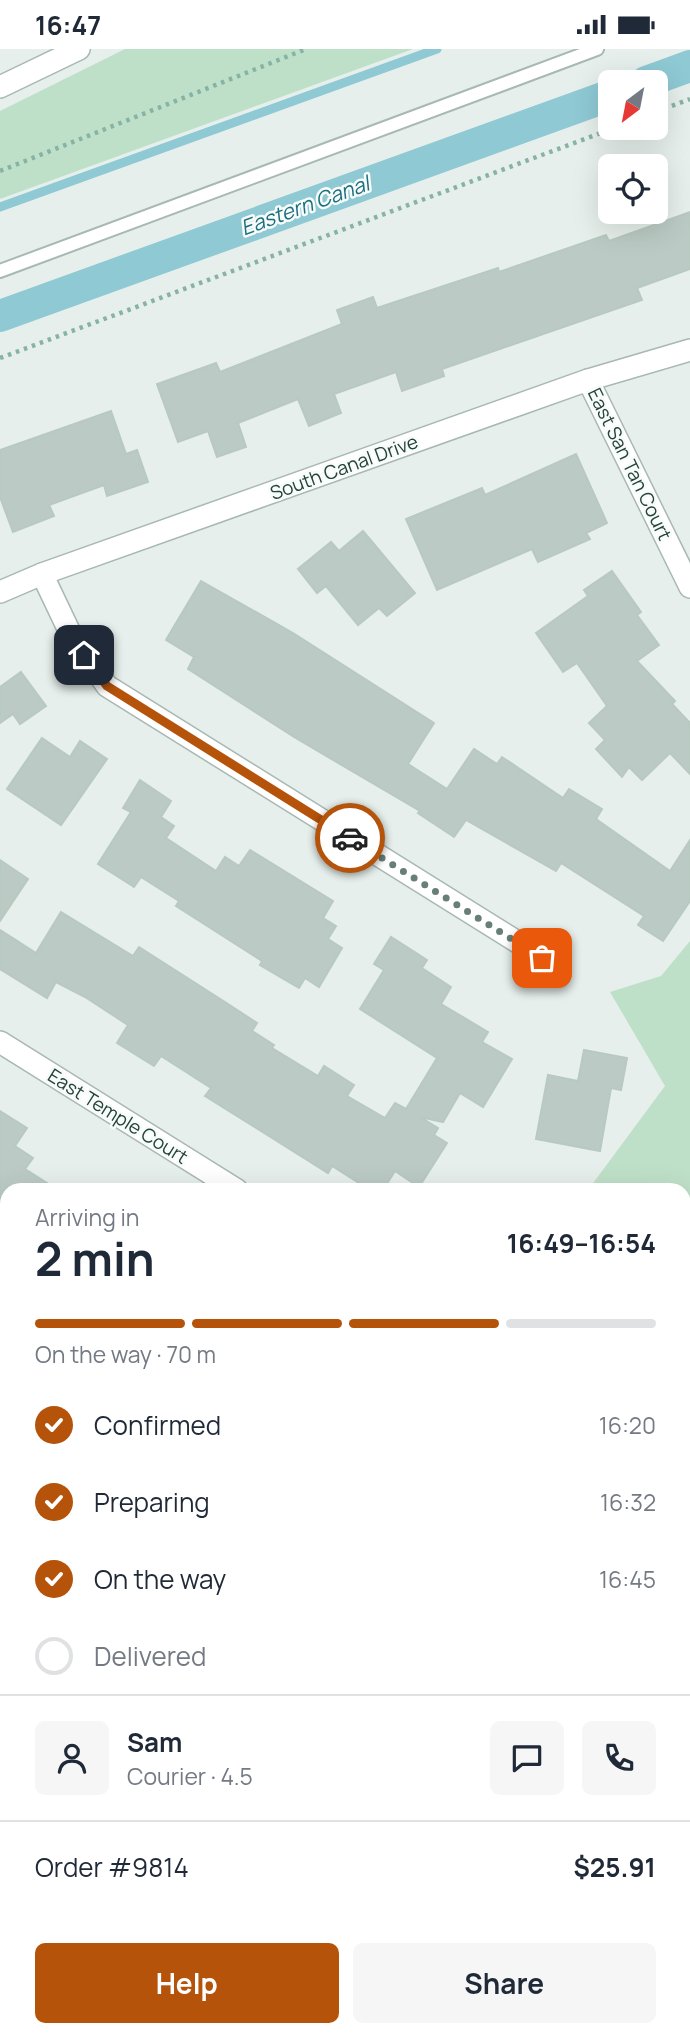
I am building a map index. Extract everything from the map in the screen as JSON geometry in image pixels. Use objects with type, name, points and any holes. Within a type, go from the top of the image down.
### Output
[{"type":"street","points":[[0,87],[79,49]]},
{"type":"street","name":"South Canal Drive","points":[[0,592],[42,574],[589,380],[690,350]]},
{"type":"street","name":"East San Tan Court","points":[[589,380],[690,587]]},
{"type":"street","points":[[42,574],[73,639],[107,686],[542,958]]},
{"type":"street","name":"East Temple Court","points":[[0,1042],[226,1183]]},
{"type":"lane","points":[[0,271],[597,49]]},
{"type":"path","points":[[0,171],[306,49]]},
{"type":"path","points":[[668,107],[690,99]]},
{"type":"path","points":[[0,358],[598,134]]},
{"type":"green space","points":[[125,49],[413,49],[0,199],[0,111]]},
{"type":"green space","points":[[690,941],[690,1183],[593,1183],[665,1086],[610,992],[661,976]]},
{"type":"building","points":[[690,212],[690,269],[637,288],[642,300],[442,369],[444,376],[402,391],[396,372],[334,394],[341,413],[309,426],[298,399],[238,423],[246,447],[217,457],[208,431],[178,442],[157,384],[216,363],[220,372],[342,324],[337,310],[373,297],[377,308],[498,268],[499,272],[606,235],[609,241],[656,224],[668,224],[668,220]]},
{"type":"building","points":[[111,411],[126,454],[137,450],[148,482],[107,496],[104,485],[49,505],[54,516],[13,532],[0,497],[0,450]]},
{"type":"building","points":[[576,454],[607,523],[586,533],[590,539],[538,562],[532,549],[437,590],[406,519],[482,488],[485,495]]},
{"type":"building","points":[[363,531],[415,593],[387,616],[379,608],[358,625],[326,586],[317,593],[298,569],[331,542],[339,551]]},
{"type":"building","points":[[612,571],[641,612],[637,615],[659,645],[637,661],[675,701],[672,704],[690,723],[690,774],[670,753],[642,780],[629,767],[622,777],[596,749],[605,740],[589,723],[607,706],[577,663],[563,672],[536,633],[588,596],[584,590]]},
{"type":"building","points":[[201,581],[293,633],[434,723],[408,764],[447,789],[474,749],[497,764],[502,757],[563,798],[569,789],[602,809],[596,819],[670,871],[690,840],[690,901],[663,941],[638,925],[644,916],[561,863],[556,871],[466,820],[454,837],[418,813],[420,811],[294,737],[188,669],[194,657],[166,640]]},
{"type":"building","points":[[21,672],[46,706],[20,724],[13,714],[0,723],[0,687]]},
{"type":"building","points":[[42,738],[70,757],[80,741],[107,759],[61,825],[7,789]]},
{"type":"building","points":[[140,780],[171,801],[161,817],[174,826],[166,838],[216,871],[225,857],[239,866],[250,850],[333,901],[323,918],[336,926],[328,939],[342,948],[319,987],[305,978],[299,988],[260,965],[262,961],[176,906],[179,901],[141,877],[134,887],[98,864],[131,812],[123,808]]},
{"type":"building","points":[[0,860],[28,879],[0,921]]},
{"type":"building","points":[[61,912],[133,956],[139,947],[257,1023],[252,1031],[274,1045],[272,1048],[318,1076],[324,1066],[354,1085],[347,1096],[385,1118],[395,1103],[406,1109],[437,1058],[360,1009],[384,970],[374,964],[391,937],[427,960],[422,968],[451,987],[441,1004],[488,1032],[482,1042],[512,1059],[483,1107],[460,1093],[443,1122],[420,1117],[438,1128],[434,1135],[447,1143],[422,1183],[413,1183],[395,1171],[387,1183],[359,1183],[332,1166],[328,1173],[205,1096],[211,1088],[161,1056],[154,1066],[117,1043],[128,1025],[85,997],[56,982],[47,998],[0,969],[0,930],[36,953]]},
{"type":"building","points":[[584,1050],[627,1058],[621,1090],[611,1088],[600,1151],[536,1139],[548,1075],[578,1081]]},
{"type":"building","points":[[0,1111],[27,1128],[15,1146],[33,1158],[25,1169],[47,1183],[0,1183]]},
{"type":"waterway","points":[[0,207],[437,49]]},
{"type":"waterway","name":"Eastern Canal","points":[[668,74],[690,66]]},
{"type":"waterway","name":"Eastern Canal","points":[[0,316],[598,100]]},
{"type":"way so far","points":[[350,838],[542,958]]},
{"type":"route","points":[[84,655],[107,686],[350,838]]}]
